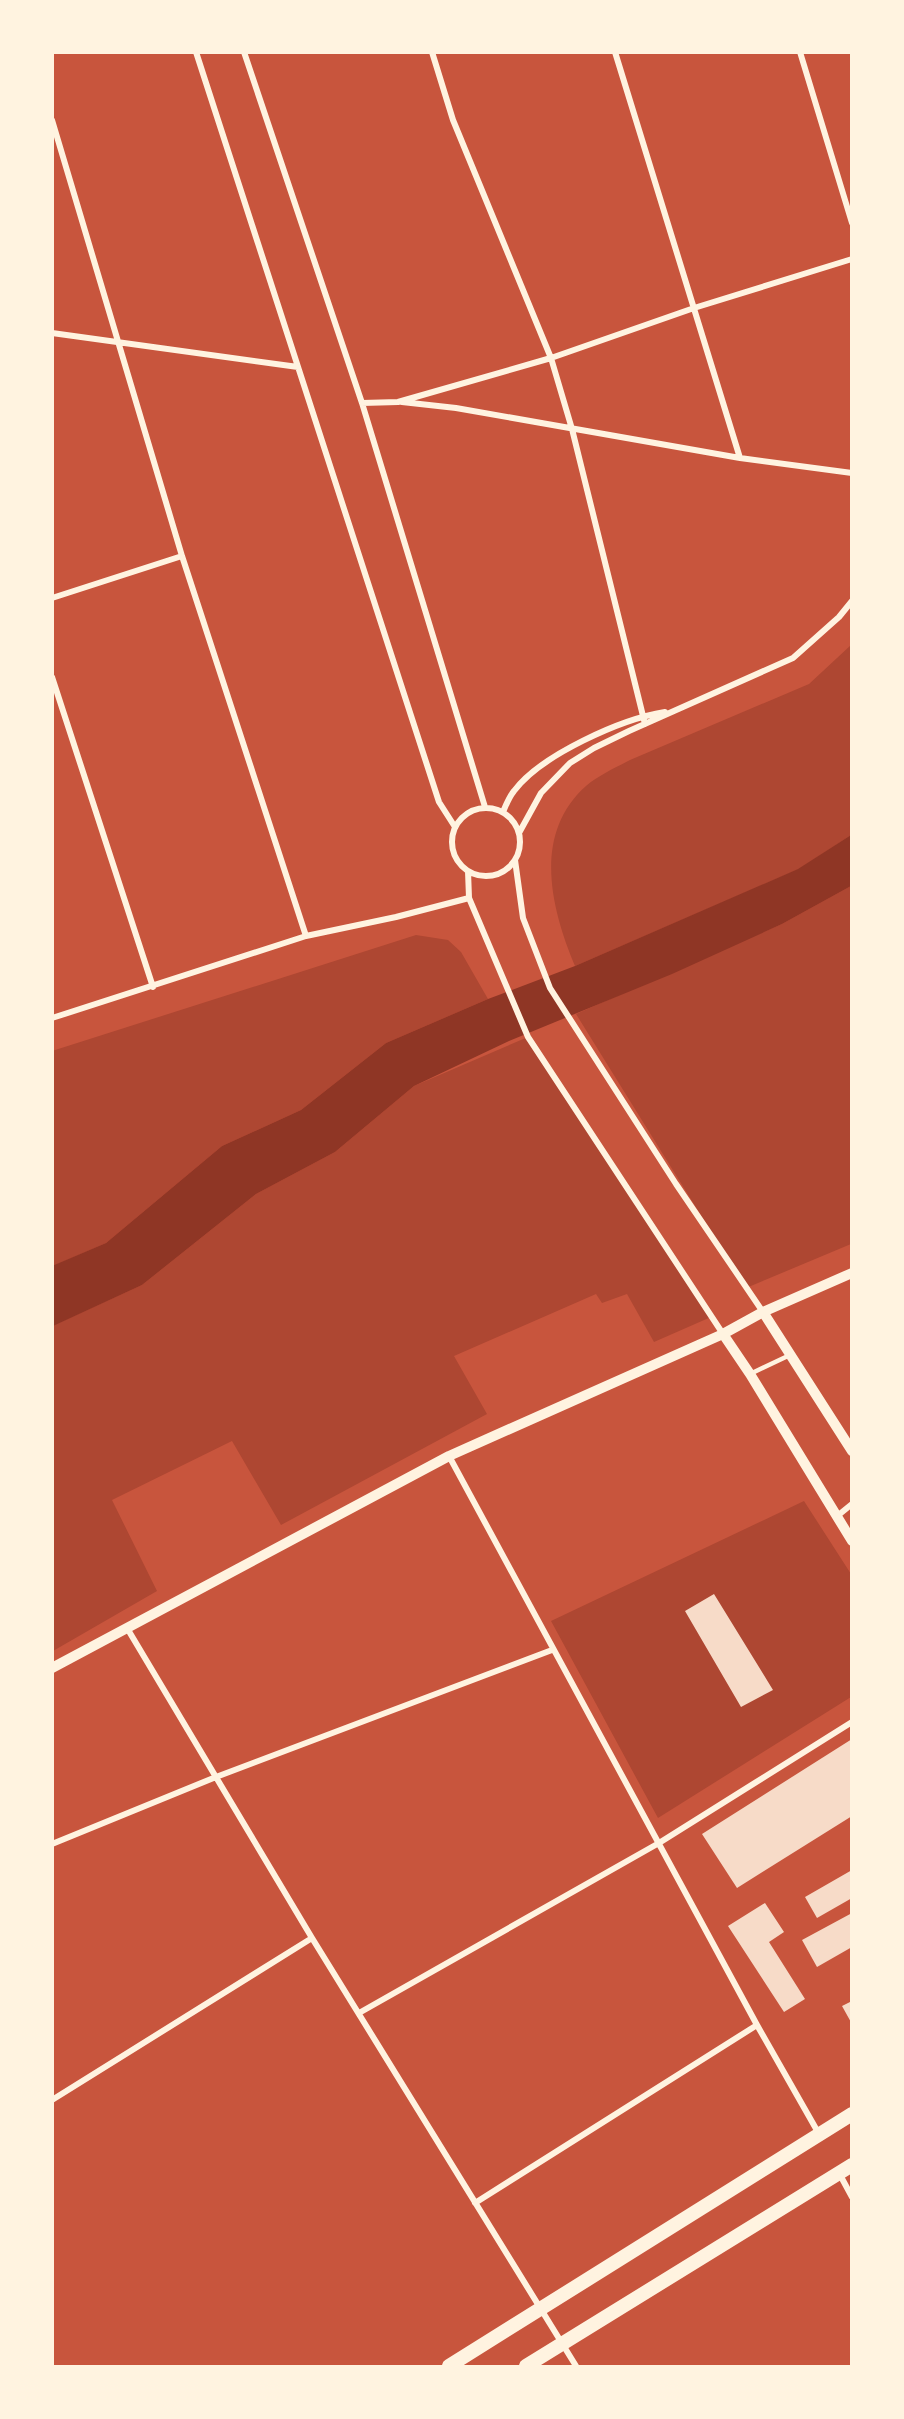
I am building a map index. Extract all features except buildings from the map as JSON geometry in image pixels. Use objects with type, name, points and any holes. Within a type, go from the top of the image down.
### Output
[{"type":"main road","points":[[449,2367],[852,2114]]},
{"type":"main road","points":[[526,2367],[852,2165]]},
{"type":"street","points":[[196,52],[440,802],[455,827]]},
{"type":"street","points":[[244,52],[362,403],[485,807]]},
{"type":"street","points":[[432,52],[453,120],[551,358],[572,429],[641,716],[645,724]]},
{"type":"street","points":[[615,52],[740,458]]},
{"type":"street","points":[[800,52],[852,222]]},
{"type":"street","points":[[52,120],[182,556],[306,936]]},
{"type":"street","points":[[398,402],[551,358],[694,308],[852,259]]},
{"type":"street","points":[[52,333],[298,367]]},
{"type":"street","points":[[362,403],[398,402],[456,408],[740,458],[852,473]]},
{"type":"street","points":[[52,598],[182,556]]},
{"type":"street","points":[[519,833],[540,793],[570,763],[594,748],[674,711],[720,693],[793,658],[839,617],[852,601]]},
{"type":"street","points":[[52,677],[153,987]]},
{"type":"street","points":[[503,812],[513,792],[522,783],[552,759],[586,738],[641,716],[674,711]]},
{"type":"street","points":[[485,807],[503,812],[510,817],[519,833],[520,850],[508,868],[489,876],[468,871],[454,855],[452,845],[455,827],[467,813],[485,807]]},
{"type":"street","points":[[515,860],[523,918],[550,988],[852,1451]]},
{"type":"street","points":[[468,871],[469,898],[528,1036],[750,1374],[852,1541]]},
{"type":"street","points":[[52,1018],[306,936],[396,917],[469,898]]},
{"type":"street","points":[[52,1668],[449,1456],[723,1334],[763,1312],[852,1272]]},
{"type":"street","points":[[449,1456],[552,1650],[819,2134]]},
{"type":"street","points":[[836,1517],[852,1504]]},
{"type":"street","points":[[127,1628],[312,1938],[576,2367]]},
{"type":"street","points":[[52,1844],[216,1777],[552,1650]]},
{"type":"street","points":[[359,2013],[659,1843],[852,1722]]},
{"type":"street","points":[[52,2100],[312,1938]]},
{"type":"street","points":[[475,2203],[757,2025]]},
{"type":"street","points":[[839,2172],[852,2197]]},
{"type":"lane","points":[[750,1374],[790,1355]]},
{"type":"shaded area","points":[[851,645],[851,835],[799,869],[575,966],[559,921],[551,873],[552,849],[558,826],[569,805],[591,782],[630,760],[809,684]]},
{"type":"shaded area","points":[[851,835],[851,886],[782,924],[672,974],[509,1041],[414,1086],[335,1152],[256,1194],[142,1285],[53,1326],[52,1266],[106,1243],[222,1146],[301,1110],[386,1043],[488,999],[575,966],[798,869]]},
{"type":"shaded area","points":[[851,886],[851,1244],[746,1288],[576,1014],[782,924]]},
{"type":"shaded area","points":[[416,935],[448,940],[461,952],[488,999],[386,1043],[301,1110],[222,1146],[106,1243],[53,1266],[52,1051]]},
{"type":"shaded area","points":[[528,1037],[711,1317],[654,1342],[627,1294],[602,1303],[596,1294],[454,1356],[487,1414],[281,1525],[232,1441],[112,1500],[157,1591],[53,1651],[52,1326],[142,1285],[256,1194],[335,1152],[414,1086]]},
{"type":"shaded area","points":[[804,1501],[851,1574],[851,1697],[658,1818],[551,1621]]}]
